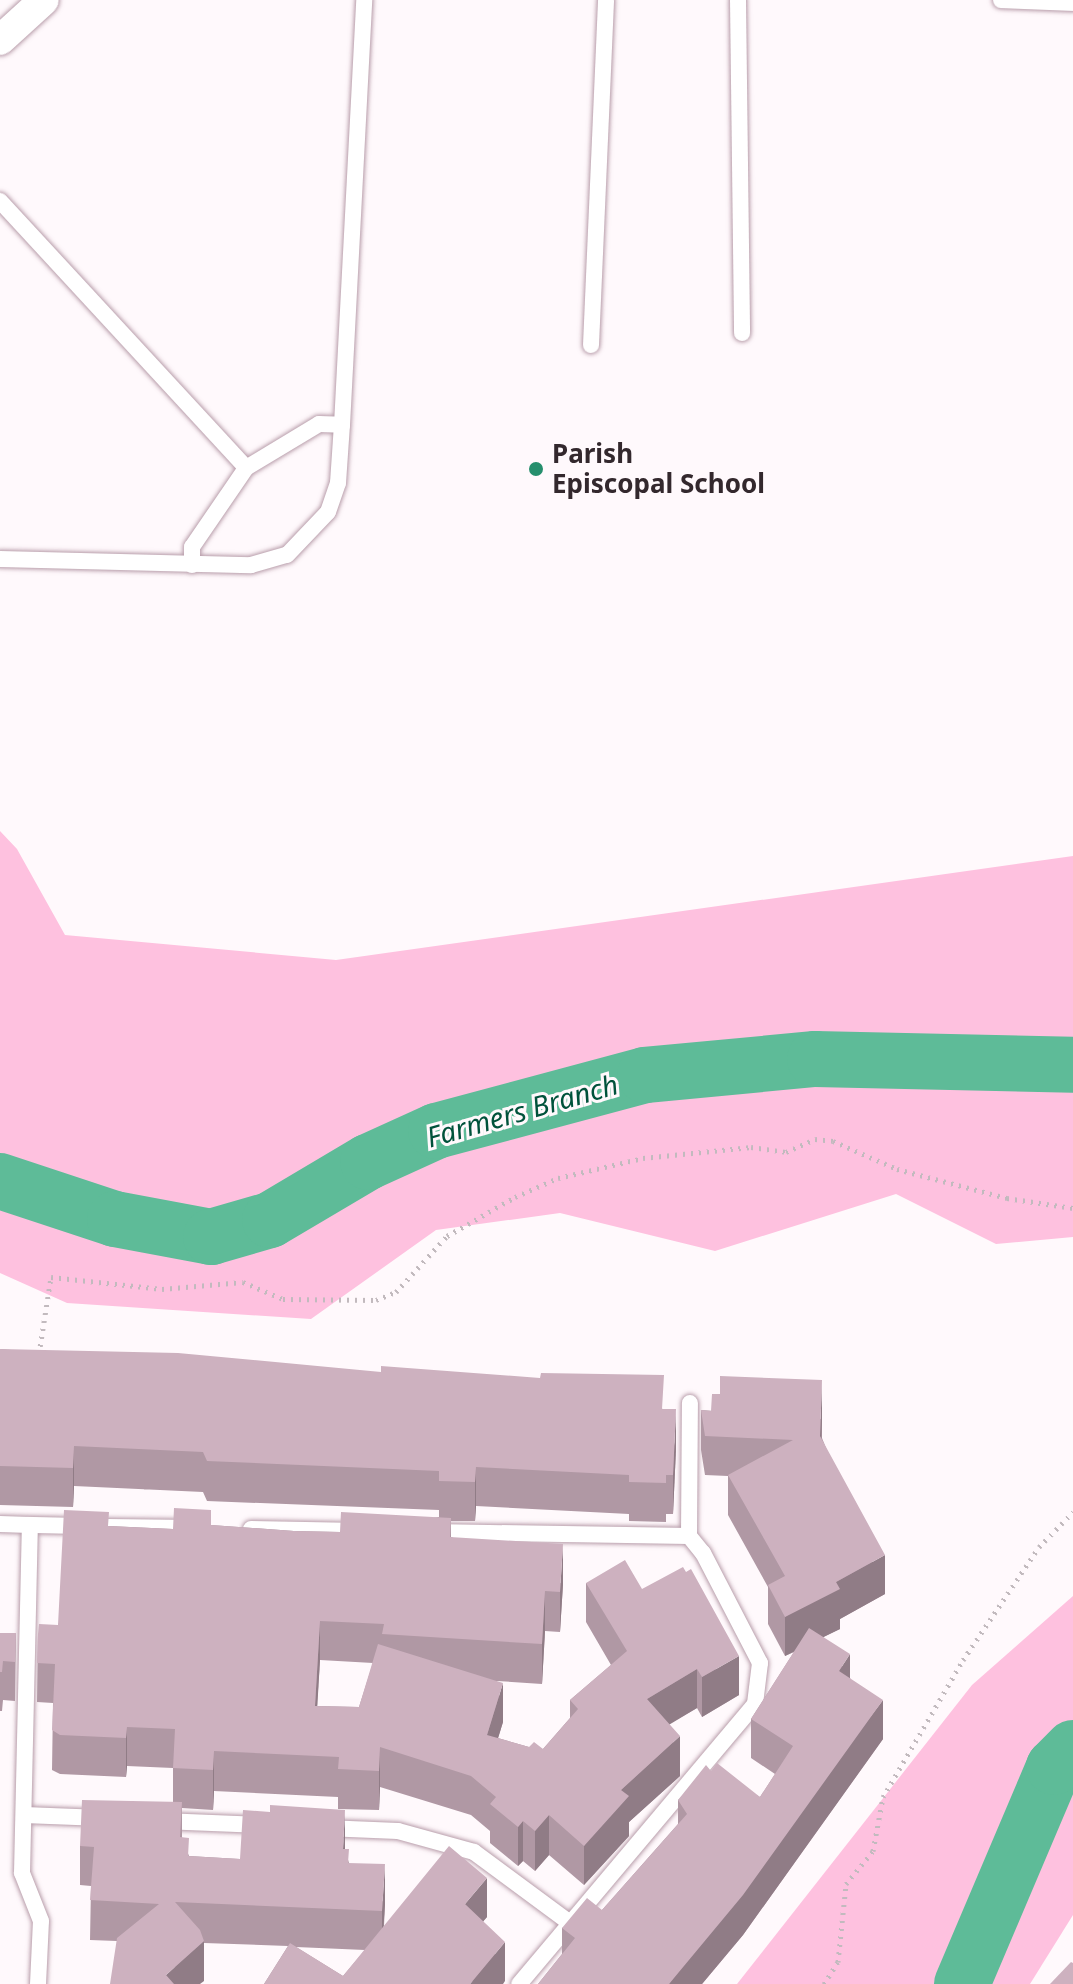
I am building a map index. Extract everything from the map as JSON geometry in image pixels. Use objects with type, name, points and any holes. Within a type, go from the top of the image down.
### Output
[{"type":"street","points":[[0,40],[44,0]]},
{"type":"lane","points":[[0,559],[251,565],[287,555],[328,512],[338,483],[364,0]]},
{"type":"lane","points":[[591,345],[606,0]]},
{"type":"lane","points":[[738,0],[742,333]]},
{"type":"lane","points":[[1001,0],[1073,3]]},
{"type":"lane","points":[[0,201],[246,468]]},
{"type":"lane","points":[[192,565],[192,547],[246,468],[319,424],[342,425]]},
{"type":"lane","points":[[519,1984],[755,1704],[760,1663],[703,1553],[689,1536],[690,1403]]},
{"type":"lane","points":[[0,1524],[375,1531]]},
{"type":"lane","points":[[30,1525],[22,1873],[41,1921],[38,1984]]},
{"type":"lane","points":[[406,1532],[689,1536]]},
{"type":"lane","points":[[24,1815],[118,1819]]},
{"type":"lane","points":[[149,1820],[273,1826]]},
{"type":"lane","points":[[304,1827],[398,1831],[474,1852],[570,1923]]},
{"type":"path","points":[[38,1358],[51,1277],[162,1289],[243,1282],[283,1299],[376,1300],[396,1292],[447,1236],[515,1197],[558,1178],[643,1158],[751,1147],[786,1152],[815,1139],[833,1141],[897,1169],[1007,1198],[1073,1208]]},
{"type":"path","points":[[824,1984],[838,1962],[846,1884],[873,1851],[883,1797],[1006,1596],[1039,1547],[1073,1512]]},
{"type":"shaded area","points":[[0,831],[17,849],[65,935],[336,960],[1073,856],[1073,1237],[996,1244],[896,1194],[715,1251],[560,1213],[436,1230],[311,1319],[67,1303],[0,1273]]},
{"type":"shaded area","points":[[1073,1596],[1073,1915],[1030,1984],[737,1984],[972,1685]]},
{"type":"building","points":[[0,1349],[178,1353],[381,1372],[381,1366],[540,1378],[541,1373],[664,1375],[662,1409],[676,1409],[673,1475],[666,1475],[666,1483],[629,1482],[629,1475],[476,1467],[475,1482],[439,1481],[439,1471],[207,1461],[203,1452],[74,1446],[73,1468],[0,1466]]},
{"type":"building","points":[[720,1376],[822,1380],[820,1436],[885,1555],[836,1582],[840,1589],[785,1617],[768,1585],[785,1576],[728,1475],[793,1440],[705,1436],[701,1410],[711,1411],[712,1394],[720,1394]]},
{"type":"building","points":[[174,1508],[211,1510],[211,1525],[294,1531],[340,1532],[341,1512],[451,1518],[450,1537],[563,1544],[560,1592],[545,1591],[542,1644],[382,1634],[384,1624],[320,1621],[315,1706],[359,1707],[378,1644],[503,1683],[487,1735],[529,1747],[534,1742],[543,1749],[578,1709],[570,1700],[627,1651],[586,1583],[625,1560],[642,1589],[683,1567],[686,1572],[691,1569],[739,1656],[702,1677],[697,1669],[647,1699],[680,1736],[621,1790],[629,1796],[584,1846],[549,1815],[535,1831],[523,1821],[518,1827],[490,1804],[496,1797],[471,1776],[380,1747],[379,1771],[338,1769],[339,1757],[214,1751],[213,1770],[173,1768],[175,1729],[127,1727],[126,1738],[60,1735],[52,1730],[55,1664],[37,1663],[39,1624],[58,1625],[64,1510],[109,1512],[108,1526],[173,1529]]},
{"type":"building","points":[[809,1628],[850,1654],[839,1671],[883,1700],[743,1895],[669,1984],[538,1984],[575,1938],[562,1928],[587,1898],[602,1910],[687,1814],[678,1800],[706,1765],[711,1771],[717,1763],[760,1797],[793,1746],[751,1719]]},
{"type":"building","points":[[0,1633],[16,1633],[15,1662],[3,1661],[2,1672],[0,1672]]},
{"type":"building","points":[[82,1800],[182,1802],[180,1837],[189,1838],[188,1856],[240,1859],[243,1810],[270,1812],[270,1805],[345,1810],[343,1849],[349,1849],[348,1863],[385,1864],[382,1911],[175,1902],[200,1930],[204,1941],[166,1975],[174,1984],[110,1984],[117,1938],[159,1904],[90,1900],[94,1847],[80,1846]]},
{"type":"building","points":[[449,1846],[487,1878],[465,1904],[505,1942],[470,1984],[264,1984],[290,1943],[343,1976]]},
{"type":"building","points":[[1071,1962],[1073,1984],[1050,1984]]},
{"type":"waterway","name":"Farmers Branch","points":[[0,1181],[115,1219],[211,1237],[270,1220],[368,1162],[436,1131],[645,1075],[815,1059],[1073,1065]]},
{"type":"waterway","points":[[962,1984],[1054,1767],[1073,1748]]},
{"type":"place","name":"Parish Episcopal School","points":[[536,469]]}]
